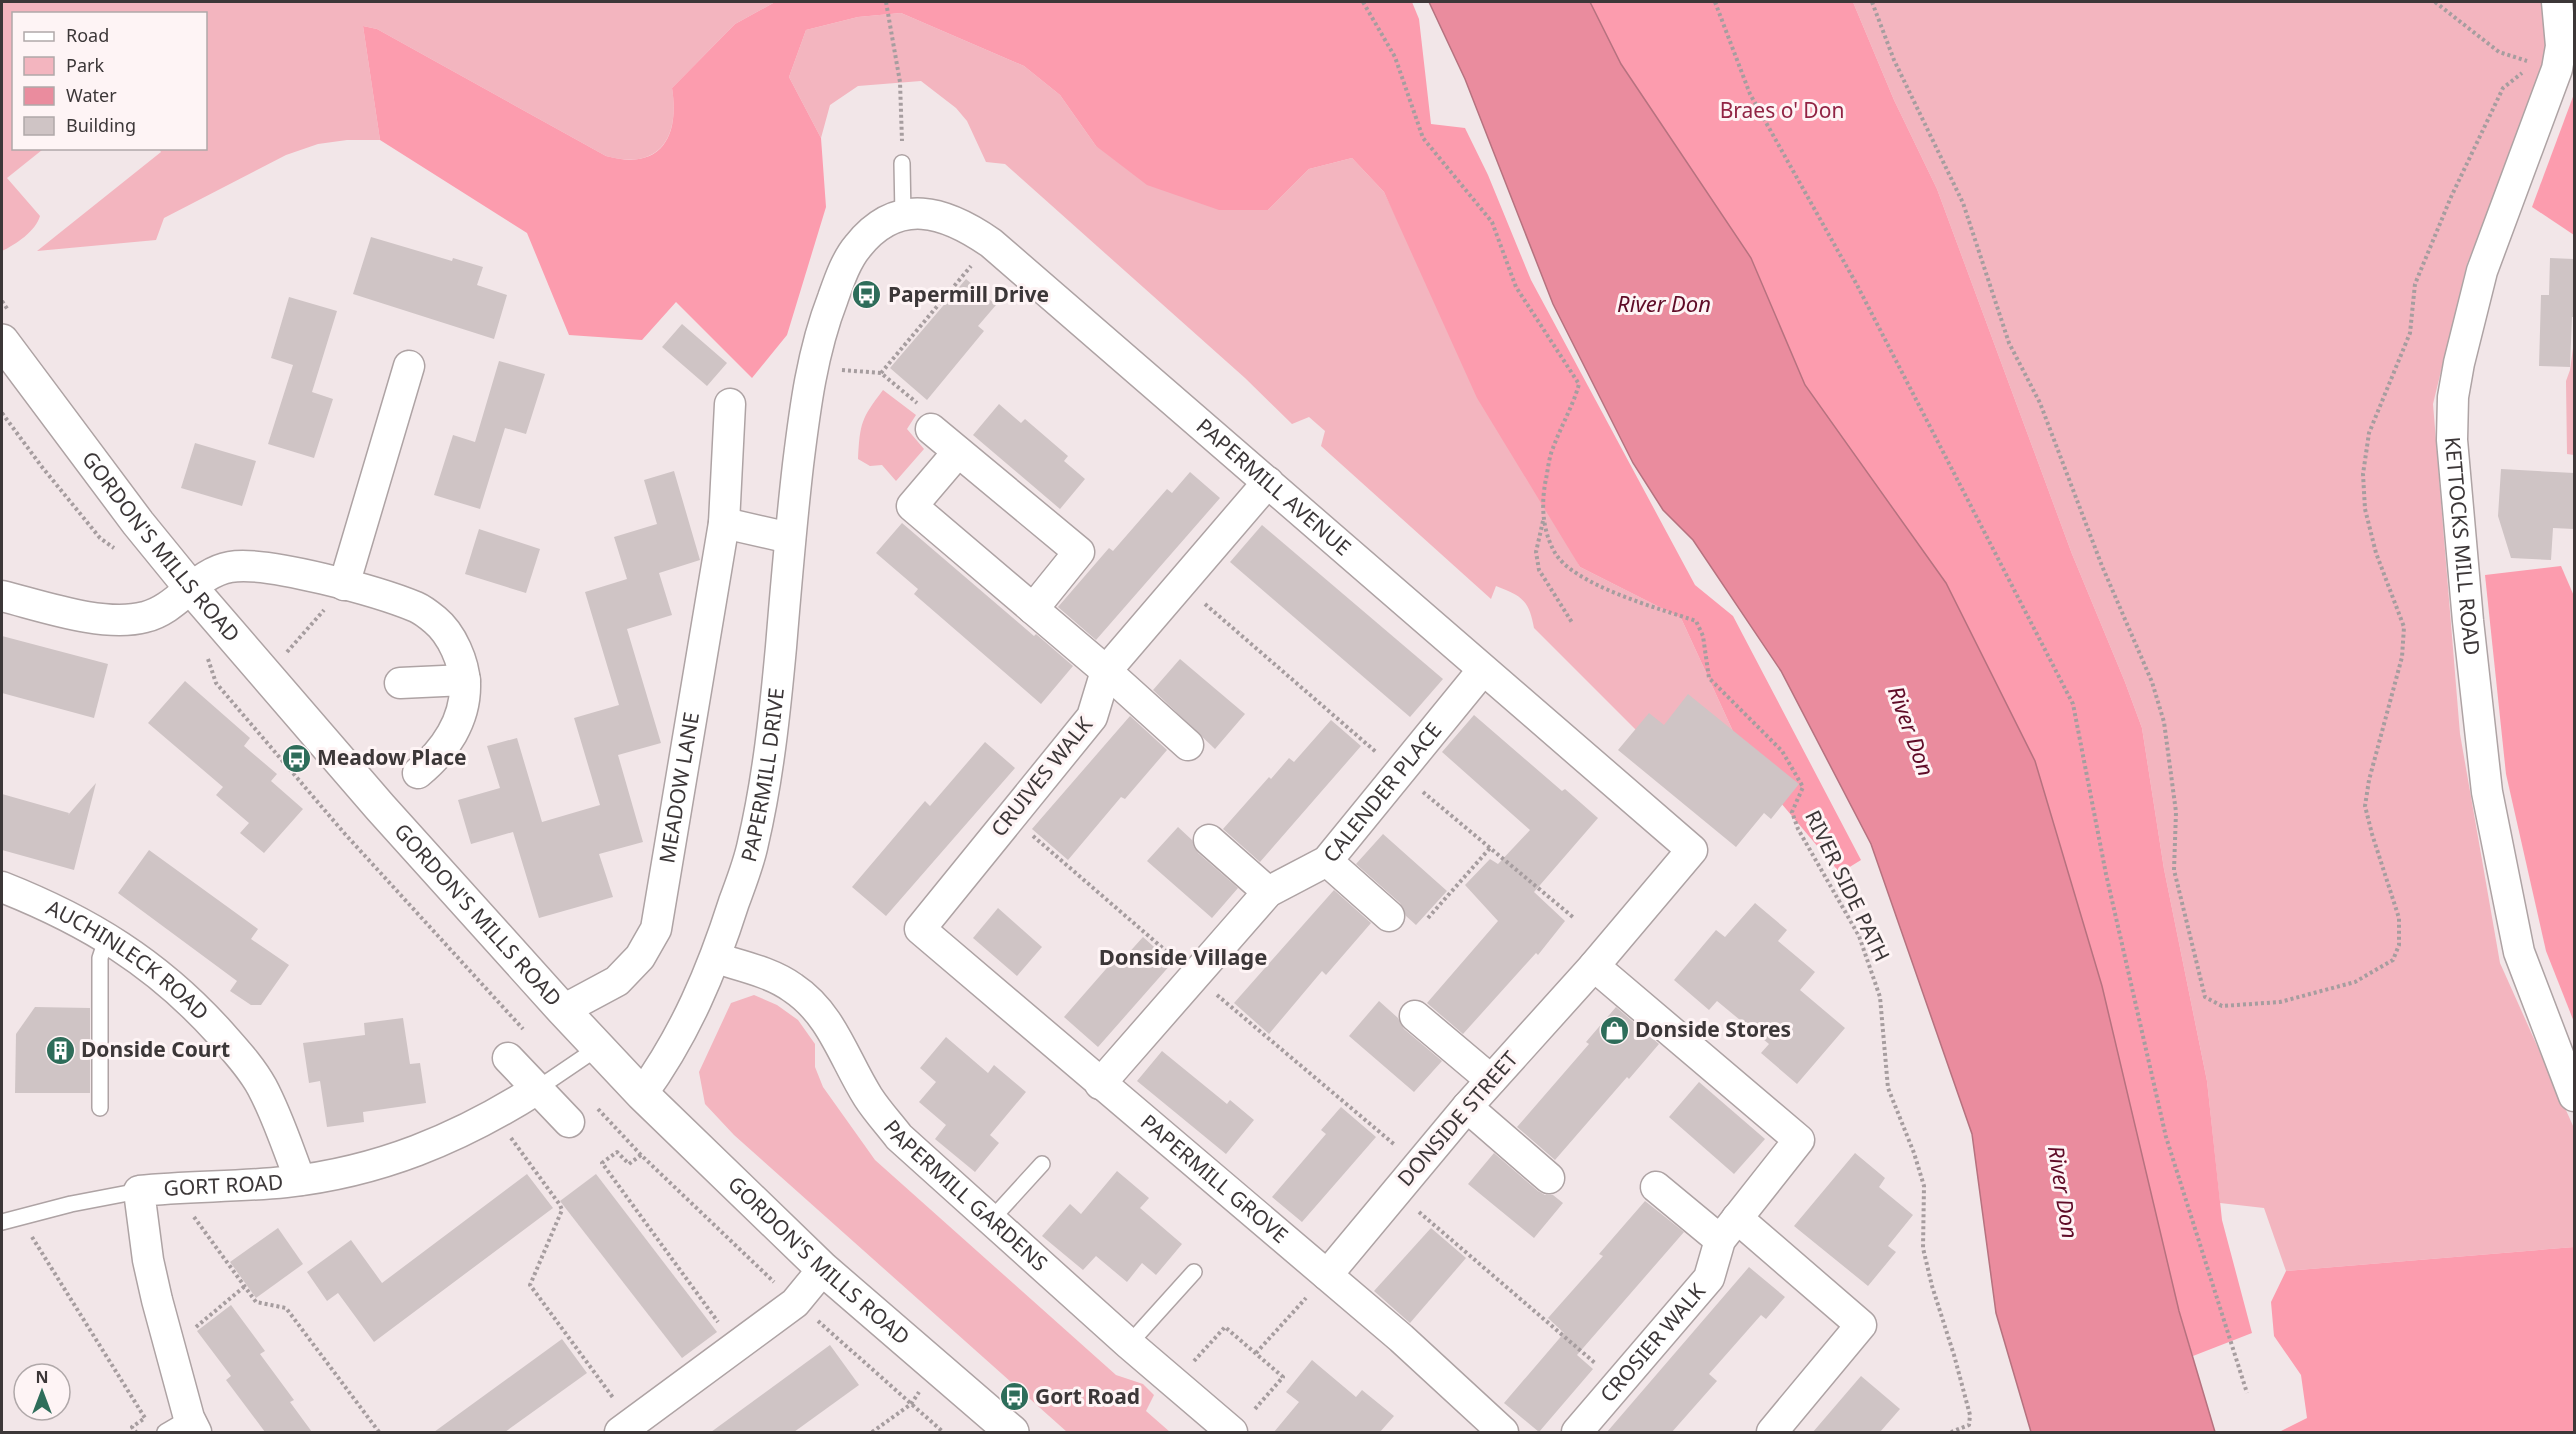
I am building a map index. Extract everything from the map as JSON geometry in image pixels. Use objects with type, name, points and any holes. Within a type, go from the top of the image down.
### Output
[{"type":"main road","name":"GORDON'S MILLS ROAD","points":[[2,341],[138,523],[191,588],[381,807],[563,1010],[642,1094],[823,1269],[1012,1432]]},
{"type":"street","name":"KETTOCKS MILL ROAD","points":[[2558,2],[2561,46],[2546,67],[2482,271],[2453,396],[2452,440],[2468,621],[2487,792],[2519,952],[2574,1096]]},
{"type":"street","name":"PAPERMILL AVENUE","points":[[903,216],[927,213],[950,219],[991,243],[1268,482],[1482,671],[1630,796]]},
{"type":"street","name":"PAPERMILL DRIVE","points":[[642,1094],[685,1027],[716,958],[753,846],[765,783],[778,678],[790,538],[806,402],[811,368],[825,319],[839,281],[856,247],[879,225],[903,216]]},
{"type":"street","points":[[340,584],[409,366]]},
{"type":"street","name":"MEADOW LANE","points":[[563,1010],[617,981],[640,957],[656,929],[724,522],[730,404]]},
{"type":"street","points":[[931,429],[1080,552],[1033,609]]},
{"type":"street","points":[[958,452],[912,506],[1106,671],[1188,745]]},
{"type":"street","name":"CRUIVES WALK","points":[[920,929],[1092,717],[1106,671],[1268,482]]},
{"type":"street","points":[[724,522],[790,538]]},
{"type":"street","points":[[2,596],[114,620],[146,617],[173,602],[207,575],[231,567],[263,567],[340,584],[418,608],[449,634],[465,680],[465,697],[461,716],[444,747],[418,773]]},
{"type":"street","name":"CALENDER PLACE","points":[[1100,1084],[1268,892],[1327,861],[1482,671]]},
{"type":"street","points":[[400,683],[465,680]]},
{"type":"street","name":"DONSIDE STREET","points":[[1327,1275],[1467,1107],[1594,966],[1692,850],[1630,796]]},
{"type":"street","points":[[1209,840],[1268,892]]},
{"type":"street","points":[[1327,861],[1389,916]]},
{"type":"street","name":"AUCHINLECK ROAD","points":[[2,887],[50,906],[107,937],[173,986],[202,1013],[238,1053],[260,1085],[276,1114],[300,1180]]},
{"type":"street","name":"PAPERMILL GROVE","points":[[920,929],[1401,1338],[1503,1432]]},
{"type":"street","name":"PAPERMILL GARDENS","points":[[716,958],[749,968],[793,987],[818,1009],[840,1043],[868,1096],[899,1137],[1129,1344],[1175,1382],[1240,1425]]},
{"type":"street","points":[[1594,966],[1799,1140],[1729,1229]]},
{"type":"street","points":[[1415,1016],[1491,1080]]},
{"type":"street","points":[[508,1058],[569,1122]]},
{"type":"street","name":"GORT ROAD","points":[[183,1428],[170,1348],[148,1260],[139,1191],[300,1180],[359,1170],[394,1161],[484,1120],[537,1089]]},
{"type":"street","points":[[1467,1107],[1550,1178]]},
{"type":"street","points":[[1656,1187],[1729,1229],[1861,1325],[1772,1432]]},
{"type":"street","name":"CROSIER WALK","points":[[1577,1432],[1709,1278],[1729,1229]]},
{"type":"street","points":[[626,1428],[795,1303],[823,1269]]},
{"type":"lane","points":[[902,163],[903,216]]},
{"type":"lane","points":[[100,1108],[100,958],[107,937]]},
{"type":"lane","points":[[537,1089],[599,1047]]},
{"type":"lane","points":[[990,1221],[1042,1164]]},
{"type":"lane","points":[[2,1222],[71,1204],[139,1191]]},
{"type":"lane","points":[[1129,1344],[1194,1272]]},
{"type":"path","points":[[886,2],[900,82],[902,163]]},
{"type":"path","points":[[1363,2],[1395,57],[1424,138],[1492,222],[1516,287],[1580,384],[1552,448],[1543,493],[1544,516],[1536,552],[1539,570],[1573,624]]},
{"type":"path","points":[[1715,2],[1750,94],[1857,285],[2073,704],[2106,874],[2166,1137],[2247,1393]]},
{"type":"path","points":[[1872,2],[1894,60],[1963,203],[2009,343],[2040,403],[2103,566],[2152,682],[2163,722],[2176,812],[2174,870],[2205,997],[2222,1006],[2280,1002],[2355,982],[2393,960],[2399,945],[2399,918],[2372,834],[2366,806],[2368,780],[2402,657],[2404,627],[2376,554],[2366,509],[2363,474],[2368,433],[2410,333],[2415,284],[2451,197],[2503,88],[2546,67]]},
{"type":"path","points":[[2435,2],[2499,52],[2546,67]]},
{"type":"path","points":[[881,373],[991,243]]},
{"type":"path","points":[[840,370],[881,373],[925,409],[931,429]]},
{"type":"path","name":"RIVER SIDE PATH","points":[[1544,516],[1544,524],[1554,553],[1581,577],[1642,603],[1696,621],[1704,636],[1709,678],[1782,751],[1803,787],[1792,812],[1798,829],[1859,936],[1880,997],[1888,1088],[1914,1153],[1924,1186],[1923,1248],[1970,1415],[1969,1425],[1952,1431]]},
{"type":"path","points":[[264,672],[291,649],[333,600],[340,584]]},
{"type":"path","points":[[1181,584],[1574,918]]},
{"type":"path","points":[[1428,918],[1490,848]]},
{"type":"path","points":[[484,1120],[500,1143],[511,1137],[560,1205],[562,1210],[531,1286],[626,1428]]},
{"type":"path","points":[[641,1155],[629,1164],[618,1152],[602,1163],[736,1347]]},
{"type":"path","points":[[173,1188],[256,1302],[286,1308],[379,1432]]},
{"type":"path","points":[[1396,1191],[1619,1384]]},
{"type":"path","points":[[20,1217],[145,1418],[132,1427],[135,1432]]},
{"type":"path","points":[[1256,1353],[1327,1275]]},
{"type":"path","points":[[170,1348],[245,1287]]},
{"type":"path","points":[[1175,1382],[1225,1327],[1282,1377],[1240,1425]]},
{"type":"path","points":[[872,1432],[911,1404],[936,1366]]},
{"type":"green space","points":[[2,2],[775,2],[735,24],[672,88],[674,106],[669,135],[653,154],[640,159],[606,156],[377,29],[363,26],[380,140],[347,140],[318,144],[286,155],[164,218],[156,240],[37,251],[161,152],[160,150],[207,150],[207,12],[12,12],[12,150],[42,150],[7,178],[40,216],[30,232],[2,251]]},
{"type":"green space","points":[[775,2],[1412,2],[1419,19],[1431,124],[1465,128],[1488,175],[1531,280],[1695,585],[1733,616],[1861,860],[1840,873],[1748,764],[1681,618],[1580,567],[1477,398],[1384,192],[1352,158],[1309,169],[1268,210],[1219,210],[1147,185],[1096,146],[1060,95],[1024,66],[901,13],[858,17],[806,30],[789,77],[821,138],[826,207],[787,335],[752,378],[676,302],[642,340],[569,335],[527,233],[380,140],[363,26],[377,29],[606,156],[640,159],[653,154],[669,135],[673,122],[672,88],[735,24]]},
{"type":"green space","name":"Braes o' Don","points":[[1590,2],[1853,2],[1894,100],[1937,189],[2072,554],[2142,728],[2164,869],[2207,1081],[2222,1220],[2252,1333],[2193,1356],[1946,583],[1805,385],[1751,258],[1621,64]]},
{"type":"green space","points":[[1853,2],[2541,2],[2555,41],[2467,264],[2433,404],[2460,734],[2500,963],[2574,1128],[2574,1247],[2286,1271],[2264,1208],[2220,1203],[2207,1081],[2164,869],[2142,728],[2072,554],[1937,189],[1894,100]]},
{"type":"green space","points":[[901,13],[1024,66],[1060,95],[1096,146],[1268,210],[1309,169],[1352,158],[1384,192],[1421,269],[1580,567],[1681,618],[1748,764],[1656,750],[1534,628],[1530,611],[1523,600],[1496,586],[1491,599],[1321,446],[1325,431],[1309,417],[1292,424],[1245,378],[1005,164],[986,162],[967,121],[956,108],[921,81],[858,86],[830,105],[821,138],[789,77],[806,30],[858,17]]},
{"type":"green space","points":[[2574,94],[2574,235],[2532,207]]},
{"type":"green space","points":[[2574,341],[2574,455],[2567,454],[2566,381]]},
{"type":"green space","points":[[883,390],[916,415],[907,429],[924,449],[896,481],[882,465],[870,466],[858,459],[863,422]]},
{"type":"green space","points":[[2561,566],[2574,596],[2574,1022],[2546,951],[2506,774],[2485,575]]},
{"type":"green space","points":[[754,995],[777,1005],[798,1020],[815,1044],[815,1067],[823,1087],[875,1160],[1116,1375],[1143,1384],[1154,1395],[1146,1411],[1170,1432],[1067,1432],[734,1135],[705,1104],[699,1072],[731,1003]]},
{"type":"green space","points":[[2574,1247],[2574,1432],[2279,1432],[2307,1418],[2301,1375],[2274,1336],[2271,1302],[2286,1271]]},
{"type":"water","name":"River Don","points":[[1429,2],[1590,2],[1621,64],[1751,258],[1805,385],[1946,583],[2035,761],[2102,986],[2179,1311],[2215,1432],[2031,1432],[1996,1313],[1972,1134],[1871,844],[1781,671],[1693,540],[1663,510],[1633,463],[1553,304],[1465,79]]},
{"type":"building","points":[[371,237],[452,261],[453,258],[483,267],[477,285],[507,295],[494,339],[353,294]]},
{"type":"building","points":[[2550,258],[2574,259],[2574,317],[2572,317],[2570,367],[2539,366],[2541,295],[2549,295]]},
{"type":"building","points":[[966,279],[996,305],[978,326],[984,331],[927,400],[890,368]]},
{"type":"building","points":[[289,297],[337,311],[312,392],[333,399],[314,458],[268,444],[293,365],[271,358]]},
{"type":"building","points":[[682,324],[727,363],[707,386],[662,347]]},
{"type":"building","points":[[499,361],[545,374],[526,434],[505,428],[480,509],[434,495],[453,435],[475,442]]},
{"type":"building","points":[[999,404],[1021,423],[1025,419],[1068,456],[1064,461],[1085,479],[1060,509],[973,435]]},
{"type":"building","points":[[195,443],[256,461],[242,506],[181,488]]},
{"type":"building","points":[[2501,469],[2574,473],[2574,529],[2553,528],[2551,560],[2511,558],[2498,516]]},
{"type":"building","points":[[674,471],[700,560],[659,573],[672,615],[627,629],[661,743],[618,755],[643,842],[599,854],[613,897],[539,918],[513,832],[471,844],[458,800],[500,788],[487,746],[517,738],[542,822],[600,805],[574,718],[619,705],[585,592],[627,579],[614,537],[657,524],[644,480]]},
{"type":"building","points":[[1190,472],[1220,498],[1096,640],[1058,607],[1109,548],[1113,551],[1167,489],[1172,493]]},
{"type":"building","points":[[902,523],[1034,636],[1036,634],[1073,666],[1041,704],[914,594],[918,589],[876,553]]},
{"type":"building","points":[[1262,525],[1443,679],[1410,717],[1230,562]]},
{"type":"building","points":[[479,529],[540,549],[526,593],[465,574]]},
{"type":"building","points":[[2,636],[108,664],[94,718],[2,693]]},
{"type":"building","points":[[1180,659],[1245,714],[1215,749],[1153,690]]},
{"type":"building","points":[[185,681],[250,738],[244,746],[277,774],[271,781],[303,809],[264,853],[240,833],[249,823],[216,795],[223,787],[148,723]]},
{"type":"building","points":[[1688,694],[1799,784],[1771,819],[1764,813],[1736,847],[1618,750],[1649,713],[1664,725]]},
{"type":"building","points":[[1474,715],[1562,791],[1565,789],[1598,818],[1534,892],[1565,921],[1538,955],[1536,953],[1463,1034],[1427,1003],[1498,921],[1465,885],[1490,859],[1498,864],[1530,830],[1442,752]]},
{"type":"building","points":[[1130,716],[1167,750],[1125,799],[1121,797],[1068,860],[1032,829]]},
{"type":"building","points":[[1331,720],[1361,746],[1260,862],[1223,829],[1269,777],[1271,779],[1289,758],[1294,762]]},
{"type":"building","points":[[985,742],[1015,768],[886,916],[852,887],[925,801],[930,806]]},
{"type":"building","points":[[96,783],[74,870],[2,850],[2,794],[69,813],[68,815]]},
{"type":"building","points":[[1178,827],[1192,840],[1198,853],[1238,888],[1212,918],[1147,861]]},
{"type":"building","points":[[1383,834],[1447,891],[1416,925],[1406,916],[1400,903],[1356,864]]},
{"type":"building","points":[[149,850],[258,929],[251,939],[289,965],[261,1005],[251,1005],[230,991],[237,981],[118,893]]},
{"type":"building","points":[[1334,890],[1371,923],[1326,975],[1322,971],[1269,1034],[1234,1003]]},
{"type":"building","points":[[1755,903],[1787,930],[1778,941],[1815,972],[1800,990],[1845,1028],[1797,1084],[1761,1053],[1769,1044],[1717,1001],[1709,1010],[1674,980],[1716,930],[1725,937]]},
{"type":"building","points":[[998,908],[1042,947],[1017,976],[973,938]]},
{"type":"building","points":[[1143,937],[1172,963],[1098,1047],[1064,1017],[1120,953],[1125,957]]},
{"type":"building","points":[[1379,1001],[1398,1018],[1404,1029],[1442,1061],[1414,1092],[1349,1036]]},
{"type":"building","name":"Donside Court","points":[[35,1007],[90,1008],[90,1093],[15,1093],[16,1034]]},
{"type":"building","points":[[1616,1007],[1659,1044],[1555,1160],[1517,1127],[1589,1044],[1586,1042]]},
{"type":"building","points":[[403,1018],[410,1064],[420,1063],[426,1103],[363,1112],[364,1122],[327,1127],[320,1081],[309,1083],[303,1043],[365,1035],[364,1023]]},
{"type":"building","points":[[946,1037],[988,1073],[994,1065],[1026,1092],[990,1135],[999,1143],[975,1172],[935,1139],[946,1125],[919,1102],[936,1082],[920,1068]]},
{"type":"building","points":[[1162,1051],[1227,1104],[1230,1100],[1254,1120],[1226,1154],[1137,1081]]},
{"type":"building","points":[[1699,1082],[1765,1139],[1734,1174],[1669,1117]]},
{"type":"building","points":[[1341,1107],[1376,1137],[1302,1222],[1272,1197],[1326,1134],[1321,1130]]},
{"type":"building","points":[[1494,1153],[1538,1191],[1545,1195],[1553,1195],[1563,1203],[1534,1238],[1468,1184]]},
{"type":"building","points":[[1855,1153],[1885,1178],[1879,1187],[1913,1215],[1888,1246],[1896,1252],[1868,1286],[1794,1226]]},
{"type":"building","points":[[1117,1171],[1149,1198],[1140,1208],[1182,1244],[1156,1275],[1142,1263],[1127,1282],[1096,1256],[1083,1270],[1042,1236],[1070,1204],[1081,1214]]},
{"type":"building","points":[[527,1174],[553,1208],[374,1342],[338,1293],[327,1301],[307,1272],[351,1240],[382,1283]]},
{"type":"building","points":[[596,1174],[717,1332],[682,1358],[560,1201]]},
{"type":"building","points":[[1645,1201],[1684,1232],[1577,1355],[1593,1369],[1539,1432],[1504,1403],[1564,1333],[1548,1318],[1603,1256],[1599,1254]]},
{"type":"building","points":[[278,1228],[303,1264],[256,1298],[230,1262]]},
{"type":"building","points":[[1431,1228],[1466,1258],[1410,1323],[1374,1291]]},
{"type":"building","points":[[1749,1267],[1785,1297],[1766,1319],[1761,1315],[1709,1374],[1717,1381],[1672,1432],[1607,1432]]},
{"type":"building","points":[[231,1305],[265,1351],[260,1354],[294,1400],[290,1402],[312,1432],[265,1432],[226,1380],[231,1376],[197,1331]]},
{"type":"building","points":[[562,1339],[587,1373],[505,1432],[434,1432]]},
{"type":"building","points":[[830,1345],[859,1385],[794,1432],[711,1432]]},
{"type":"building","points":[[1312,1360],[1356,1397],[1362,1390],[1394,1416],[1380,1432],[1274,1432],[1299,1402],[1286,1392]]},
{"type":"building","points":[[1861,1376],[1900,1409],[1880,1432],[1813,1432]]},
{"type":"place","name":"Papermill Drive","points":[[867,295]]},
{"type":"place","name":"Meadow Place","points":[[296,758]]},
{"type":"place","name":"Donside Stores","points":[[1614,1030]]},
{"type":"place","name":"Donside Court","points":[[60,1050]]},
{"type":"place","name":"Gort Road","points":[[1014,1397]]},
{"type":"district","name":"Donside Village","points":[[1183,957]]}]
